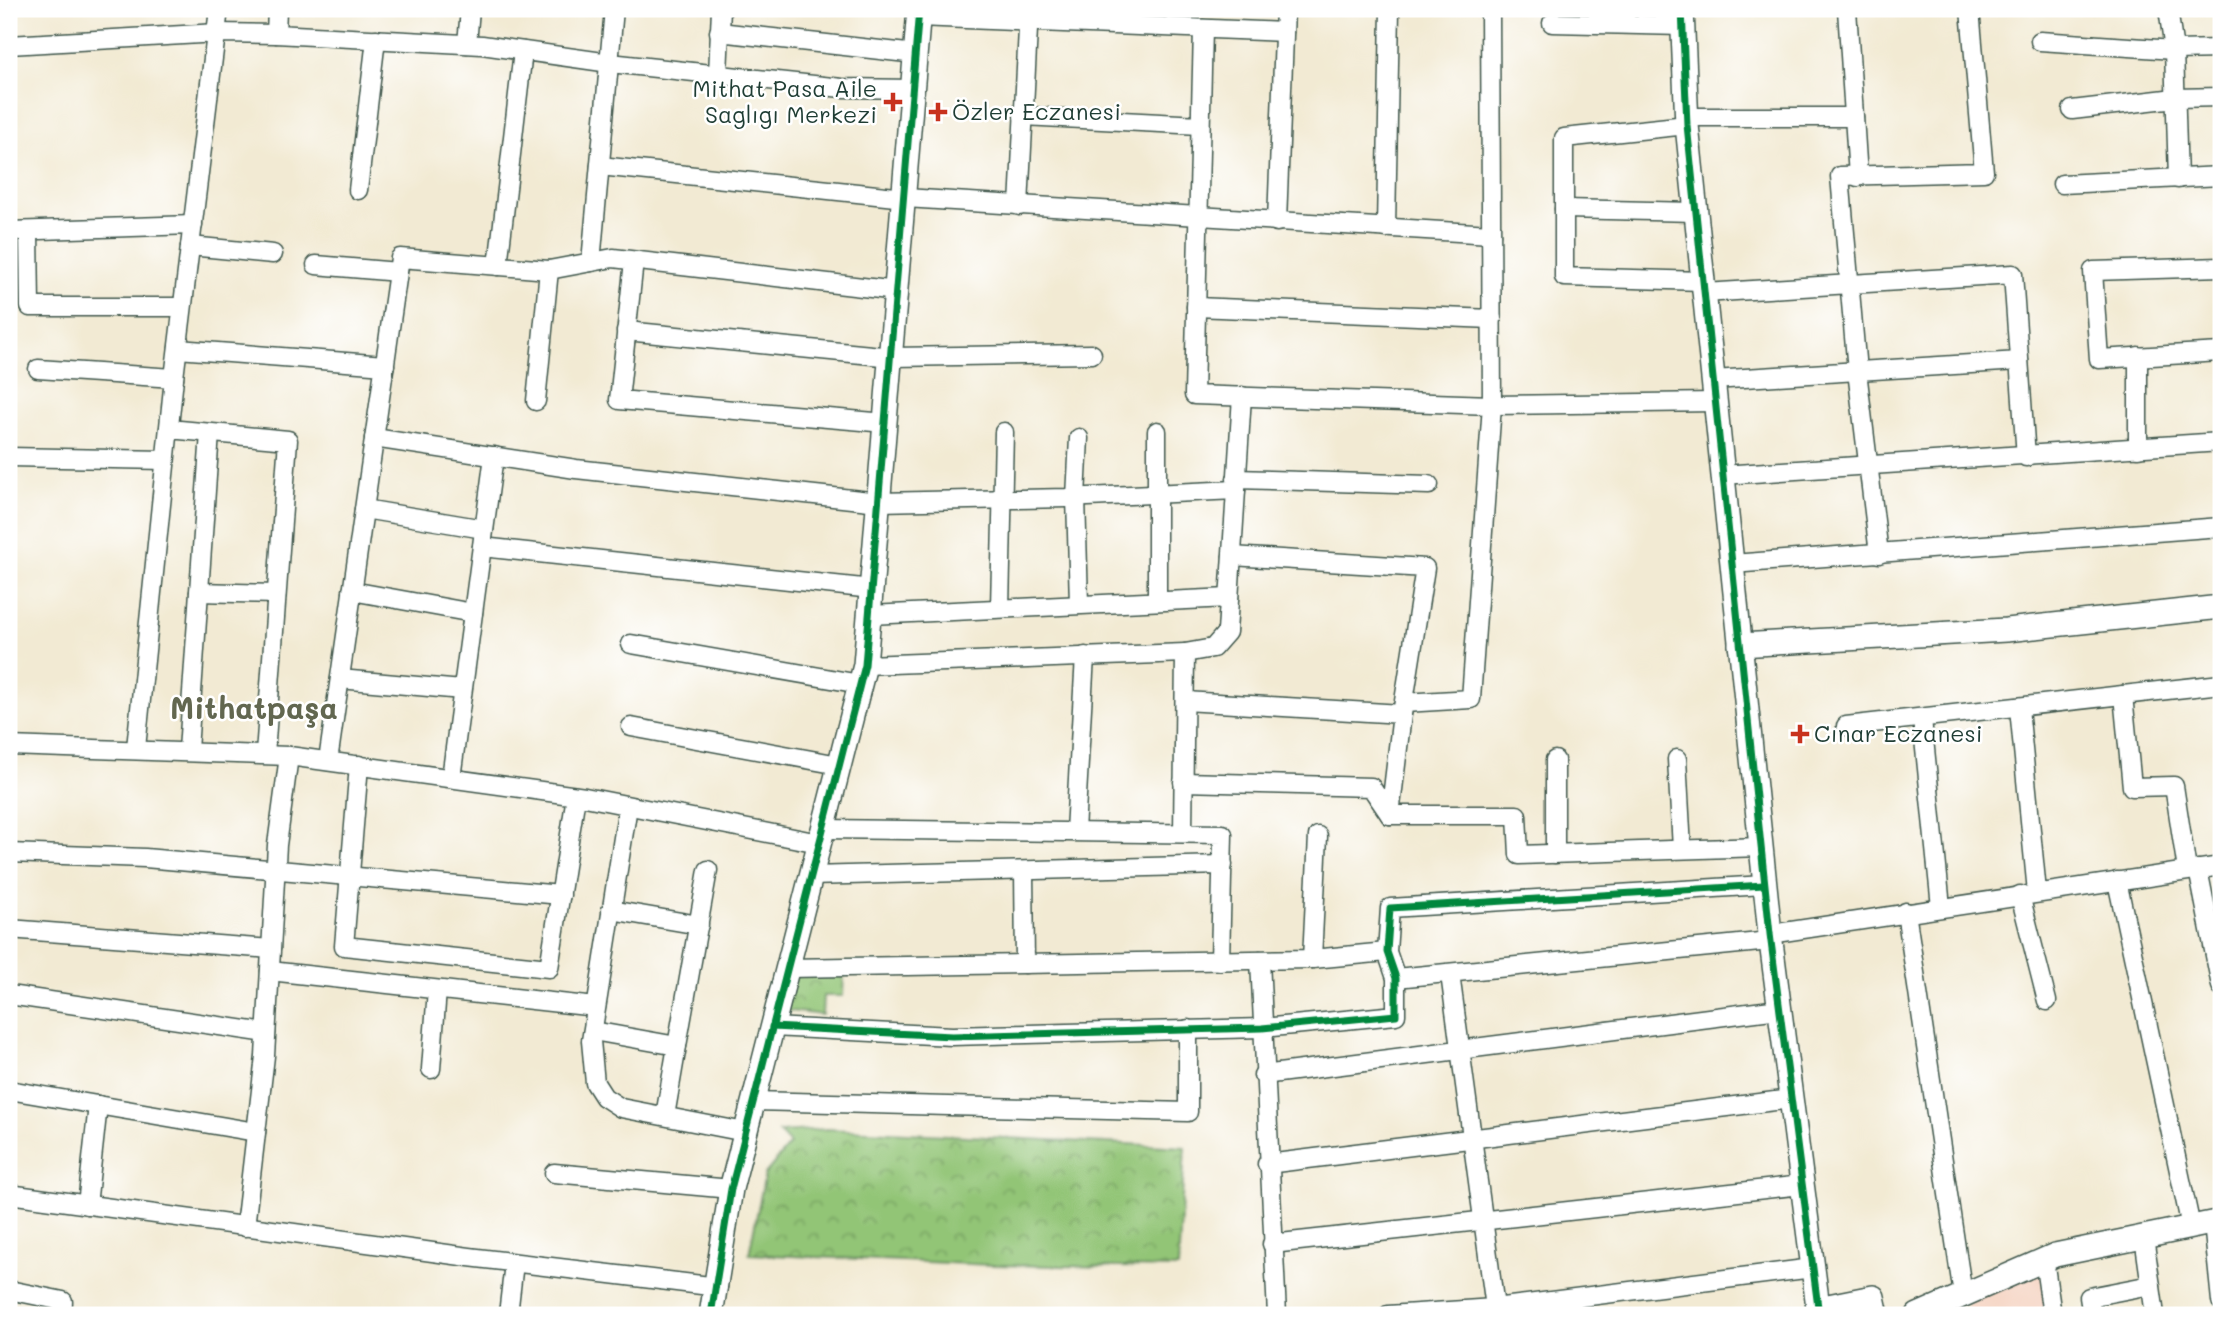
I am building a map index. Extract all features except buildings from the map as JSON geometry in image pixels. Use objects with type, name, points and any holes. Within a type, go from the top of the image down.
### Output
[{"type":"street","points":[[136,748],[174,377],[219,9]]},
{"type":"street","points":[[276,34],[277,9]]},
{"type":"street","points":[[467,44],[470,9]]},
{"type":"street","points":[[591,262],[614,9]]},
{"type":"street","points":[[718,74],[721,9]]},
{"type":"street","points":[[1277,222],[1285,9]]},
{"type":"street","points":[[1386,228],[1391,9]]},
{"type":"street","points":[[1185,701],[1403,708],[1471,699],[1492,405],[1490,9]]},
{"type":"street","points":[[1847,9],[1858,177]]},
{"type":"street","points":[[1879,554],[1857,371],[1840,176],[1984,172],[1970,9]]},
{"type":"street","points":[[2168,9],[2174,50],[2178,178]]},
{"type":"street","points":[[712,1315],[731,1189],[862,674],[870,615],[919,13],[1120,17],[1203,29],[1284,32]]},
{"type":"street","points":[[1019,206],[1029,15]]},
{"type":"street","points":[[1552,23],[1683,17],[1686,121],[1764,885],[1819,1312],[1872,1297],[1877,1315]]},
{"type":"street","points":[[1203,29],[1194,394],[1492,405],[1714,391],[1857,371],[2019,361]]},
{"type":"street","points":[[719,32],[916,54]]},
{"type":"street","points":[[9,45],[218,33],[276,34],[467,44],[610,63],[842,88],[914,89]]},
{"type":"street","points":[[358,190],[376,39]]},
{"type":"street","points":[[2040,41],[2174,50],[2221,49]]},
{"type":"street","points":[[498,266],[523,51]]},
{"type":"street","points":[[2072,110],[2175,98],[2221,97]]},
{"type":"street","points":[[1023,116],[1200,125]]},
{"type":"street","points":[[1854,117],[1686,121],[1564,138],[1564,277],[1703,287],[1850,283],[2013,274],[2026,457]]},
{"type":"street","points":[[600,166],[905,198],[1491,234]]},
{"type":"street","points":[[2062,184],[2221,176]]},
{"type":"street","points":[[1564,209],[1696,212]]},
{"type":"street","points":[[9,231],[193,225]]},
{"type":"street","points":[[29,232],[30,307],[183,307]]},
{"type":"street","points":[[190,246],[273,254]]},
{"type":"street","points":[[328,761],[400,258],[549,270],[613,258],[897,291]]},
{"type":"street","points":[[634,261],[619,400],[886,423]]},
{"type":"street","points":[[316,265],[398,272]]},
{"type":"street","points":[[2221,267],[2092,271],[2099,359],[2221,352]]},
{"type":"street","points":[[536,401],[549,270]]},
{"type":"street","points":[[1196,307],[1492,319]]},
{"type":"street","points":[[626,331],[892,357],[1092,354]]},
{"type":"street","points":[[178,349],[385,365]]},
{"type":"street","points":[[2138,356],[2138,448]]},
{"type":"street","points":[[38,369],[174,377]]},
{"type":"street","points":[[631,644],[862,674],[1085,656],[1185,653],[1213,648],[1227,632],[1242,396]]},
{"type":"street","points":[[169,429],[288,440],[265,754]]},
{"type":"street","points":[[1157,430],[1157,601]]},
{"type":"street","points":[[1000,608],[1004,432]]},
{"type":"street","points":[[188,750],[210,433]]},
{"type":"street","points":[[374,438],[603,472],[879,502],[1156,494],[1236,484],[1429,485]]},
{"type":"street","points":[[1079,438],[1076,498],[1079,604]]},
{"type":"street","points":[[1722,475],[2221,442]]},
{"type":"street","points":[[451,778],[494,456]]},
{"type":"street","points":[[9,457],[165,460]]},
{"type":"street","points":[[364,509],[483,538],[872,589]]},
{"type":"street","points":[[1732,564],[2221,527]]},
{"type":"street","points":[[1232,556],[1425,568],[1403,708],[1390,815]]},
{"type":"street","points":[[352,591],[473,613]]},
{"type":"street","points":[[199,592],[276,594]]},
{"type":"street","points":[[870,615],[1229,598]]},
{"type":"street","points":[[1740,645],[2006,630],[2221,607]]},
{"type":"street","points":[[1183,834],[1185,653]]},
{"type":"street","points":[[1075,831],[1085,656]]},
{"type":"street","points":[[340,678],[462,690]]},
{"type":"street","points":[[1846,726],[2221,684]]},
{"type":"street","points":[[2123,695],[2132,787],[2174,786],[2221,986]]},
{"type":"street","points":[[2019,708],[2028,893],[2047,1001]]},
{"type":"street","points":[[1922,719],[1941,907]]},
{"type":"street","points":[[631,727],[839,765]]},
{"type":"street","points":[[9,746],[136,748],[289,756],[576,796],[821,836],[1075,831],[1223,834],[1220,961]]},
{"type":"street","points":[[245,1227],[266,1033],[275,869],[289,756]]},
{"type":"street","points":[[1677,759],[1682,849]]},
{"type":"street","points":[[1555,760],[1555,854]]},
{"type":"street","points":[[359,765],[344,946],[549,968],[576,796]]},
{"type":"street","points":[[1183,782],[1371,787],[1390,815]]},
{"type":"street","points":[[628,806],[593,1031],[595,1083],[604,1097],[621,1108],[745,1132]]},
{"type":"street","points":[[1390,815],[1517,815],[1519,855],[1761,848]]},
{"type":"street","points":[[1312,959],[1318,836]]},
{"type":"street","points":[[9,853],[145,858],[561,895]]},
{"type":"street","points":[[810,876],[1223,866]]},
{"type":"street","points":[[1396,978],[1770,937],[1906,912],[2221,866]]},
{"type":"street","points":[[665,1116],[708,870]]},
{"type":"street","points":[[1024,871],[1025,964]]},
{"type":"street","points":[[2117,881],[2208,1223],[2221,1301]]},
{"type":"street","points":[[772,1027],[952,1036],[1262,1028],[1396,1016],[1396,978],[1387,953],[1390,908],[1764,885]]},
{"type":"street","points":[[611,910],[699,925]]},
{"type":"street","points":[[1906,912],[1955,1304]]},
{"type":"street","points":[[9,929],[271,949]]},
{"type":"street","points":[[787,968],[1312,959],[1387,953]]},
{"type":"street","points":[[1260,960],[1267,1164],[1277,1315]]},
{"type":"street","points":[[270,971],[596,1007]]},
{"type":"street","points":[[1450,974],[1495,1311]]},
{"type":"street","points":[[431,1069],[437,990]]},
{"type":"street","points":[[9,995],[266,1033]]},
{"type":"street","points":[[1263,1075],[1779,1009]]},
{"type":"street","points":[[753,1101],[1188,1112],[1188,1029]]},
{"type":"street","points":[[593,1031],[677,1046]]},
{"type":"street","points":[[9,1090],[256,1132]]},
{"type":"street","points":[[1267,1164],[1471,1141],[1791,1099]]},
{"type":"street","points":[[87,1205],[98,1105]]},
{"type":"street","points":[[554,1173],[731,1189]]},
{"type":"street","points":[[1272,1244],[1482,1223],[1802,1185]]},
{"type":"street","points":[[9,1194],[514,1263],[718,1287]]},
{"type":"street","points":[[1918,1315],[1955,1304],[2044,1259],[2208,1223]]},
{"type":"street","points":[[2144,1237],[2155,1315]]},
{"type":"street","points":[[2044,1259],[2052,1315]]},
{"type":"street","points":[[513,1315],[509,1306],[514,1263]]},
{"type":"street","points":[[1388,1315],[1495,1311],[1813,1268]]},
{"type":"street","points":[[2092,1315],[2089,1297],[2151,1285]]},
{"type":"street","points":[[9,1290],[63,1301],[62,1315]]},
{"type":"shaded area","points":[[2042,1272],[2048,1315],[1968,1315],[1964,1284]]},
{"type":"green space","points":[[844,966],[843,996],[823,996],[822,1015],[783,1010],[794,968]]},
{"type":"green space","points":[[827,1129],[1185,1147],[1178,1268],[992,1265],[749,1254],[765,1174],[790,1144],[779,1132]]},
{"type":"cycle path","points":[[711,1315],[731,1189],[865,665],[919,9]]},
{"type":"cycle path","points":[[1682,9],[1687,125],[1770,934],[1819,1315]]},
{"type":"cycle path","points":[[772,1027],[952,1036],[1262,1028],[1396,1015],[1396,978],[1387,952],[1390,908],[1764,885]]},
{"type":"place","name":"Mithat Pasa Aile Saglıgı Merkezi","points":[[893,102]]},
{"type":"place","name":"Özler Eczanesi","points":[[938,112]]},
{"type":"place","name":"Cınar Eczanesi","points":[[1800,734]]},
{"type":"district","name":"Mithatpaşa","points":[[254,709]]}]
